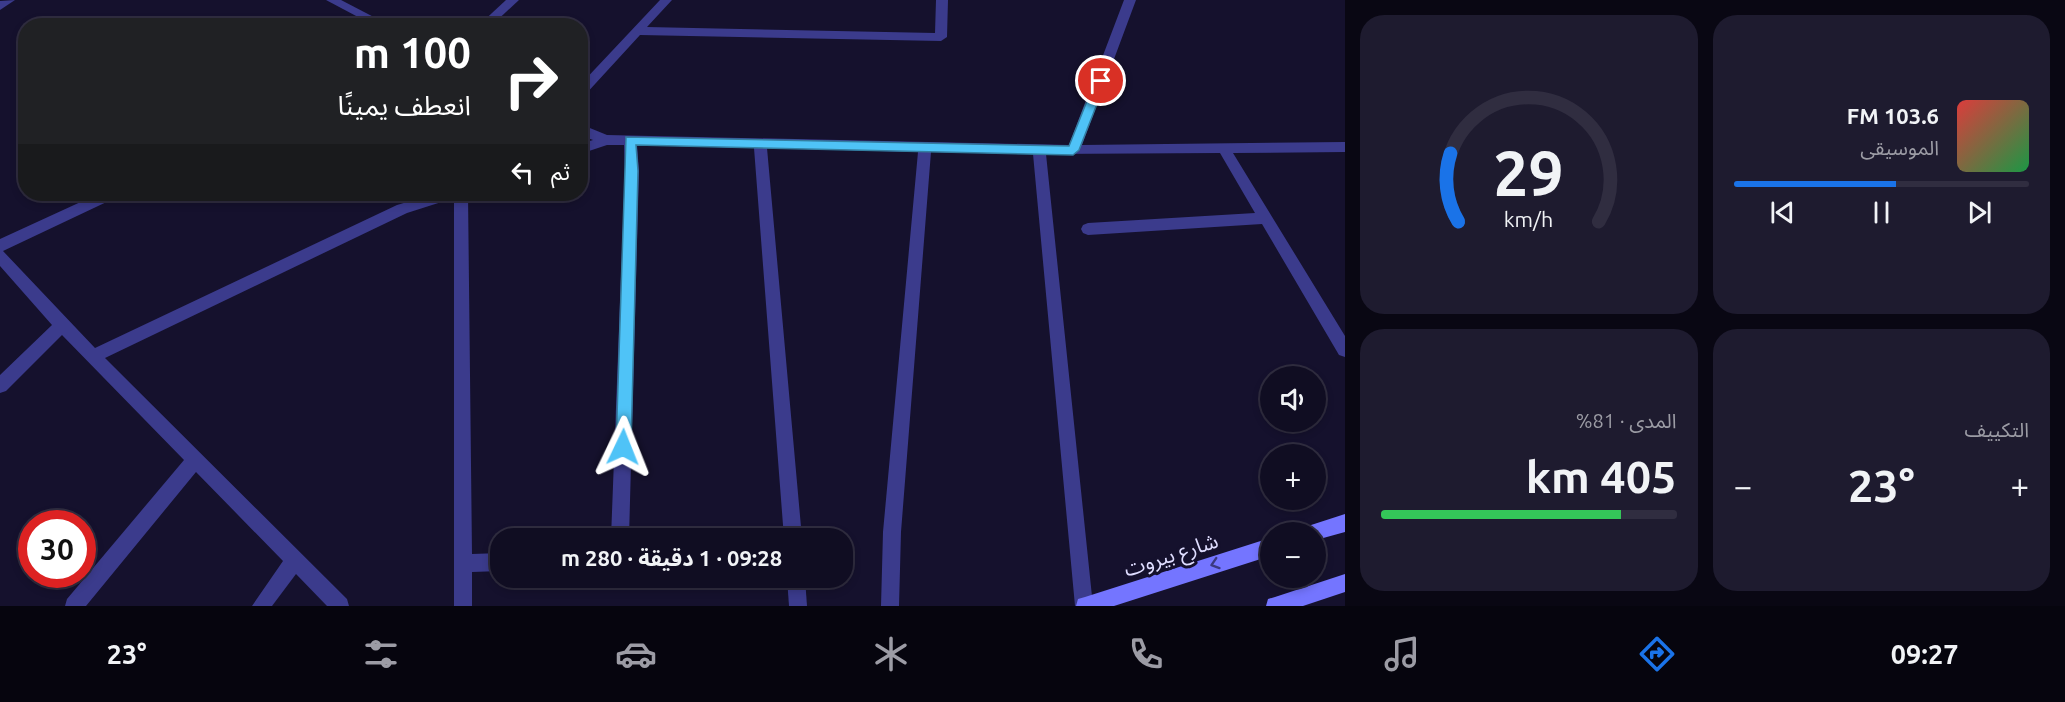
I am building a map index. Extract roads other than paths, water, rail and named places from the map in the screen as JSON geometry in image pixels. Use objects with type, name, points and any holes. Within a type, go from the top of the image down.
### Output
[{"type":"main road","points":[[1326,529],[1345,523]]},
{"type":"main road","name":"شارع بيروت","points":[[1085,606],[1260,550]]},
{"type":"main road","points":[[1275,606],[1345,583]]},
{"type":"street","points":[[0,6],[9,0]]},
{"type":"street","points":[[492,18],[513,0]]},
{"type":"street","points":[[588,84],[666,0]]},
{"type":"street","points":[[638,31],[941,37],[942,0]]},
{"type":"street","points":[[1073,150],[1086,121],[1130,0]]},
{"type":"street","points":[[342,2],[371,18]]},
{"type":"street","points":[[588,132],[606,140]]},
{"type":"street","points":[[588,146],[606,140],[630,140],[1073,150],[1345,147]]},
{"type":"street","points":[[620,528],[632,171],[630,140]]},
{"type":"street","points":[[760,143],[792,528]]},
{"type":"street","points":[[890,606],[892,532],[925,147]]},
{"type":"street","points":[[1039,149],[1085,606]]},
{"type":"street","points":[[1224,149],[1345,350]]},
{"type":"street","points":[[0,246],[95,201]]},
{"type":"street","points":[[93,356],[417,201]]},
{"type":"street","points":[[402,210],[429,201]]},
{"type":"street","points":[[461,201],[463,606]]},
{"type":"street","points":[[1088,229],[1266,218]]},
{"type":"street","points":[[0,256],[62,325],[340,606]]},
{"type":"street","points":[[0,386],[62,325]]},
{"type":"street","points":[[74,606],[195,460]]},
{"type":"street","points":[[261,606],[295,560]]},
{"type":"street","points":[[463,562],[490,562]]},
{"type":"street","points":[[797,588],[798,606]]}]
